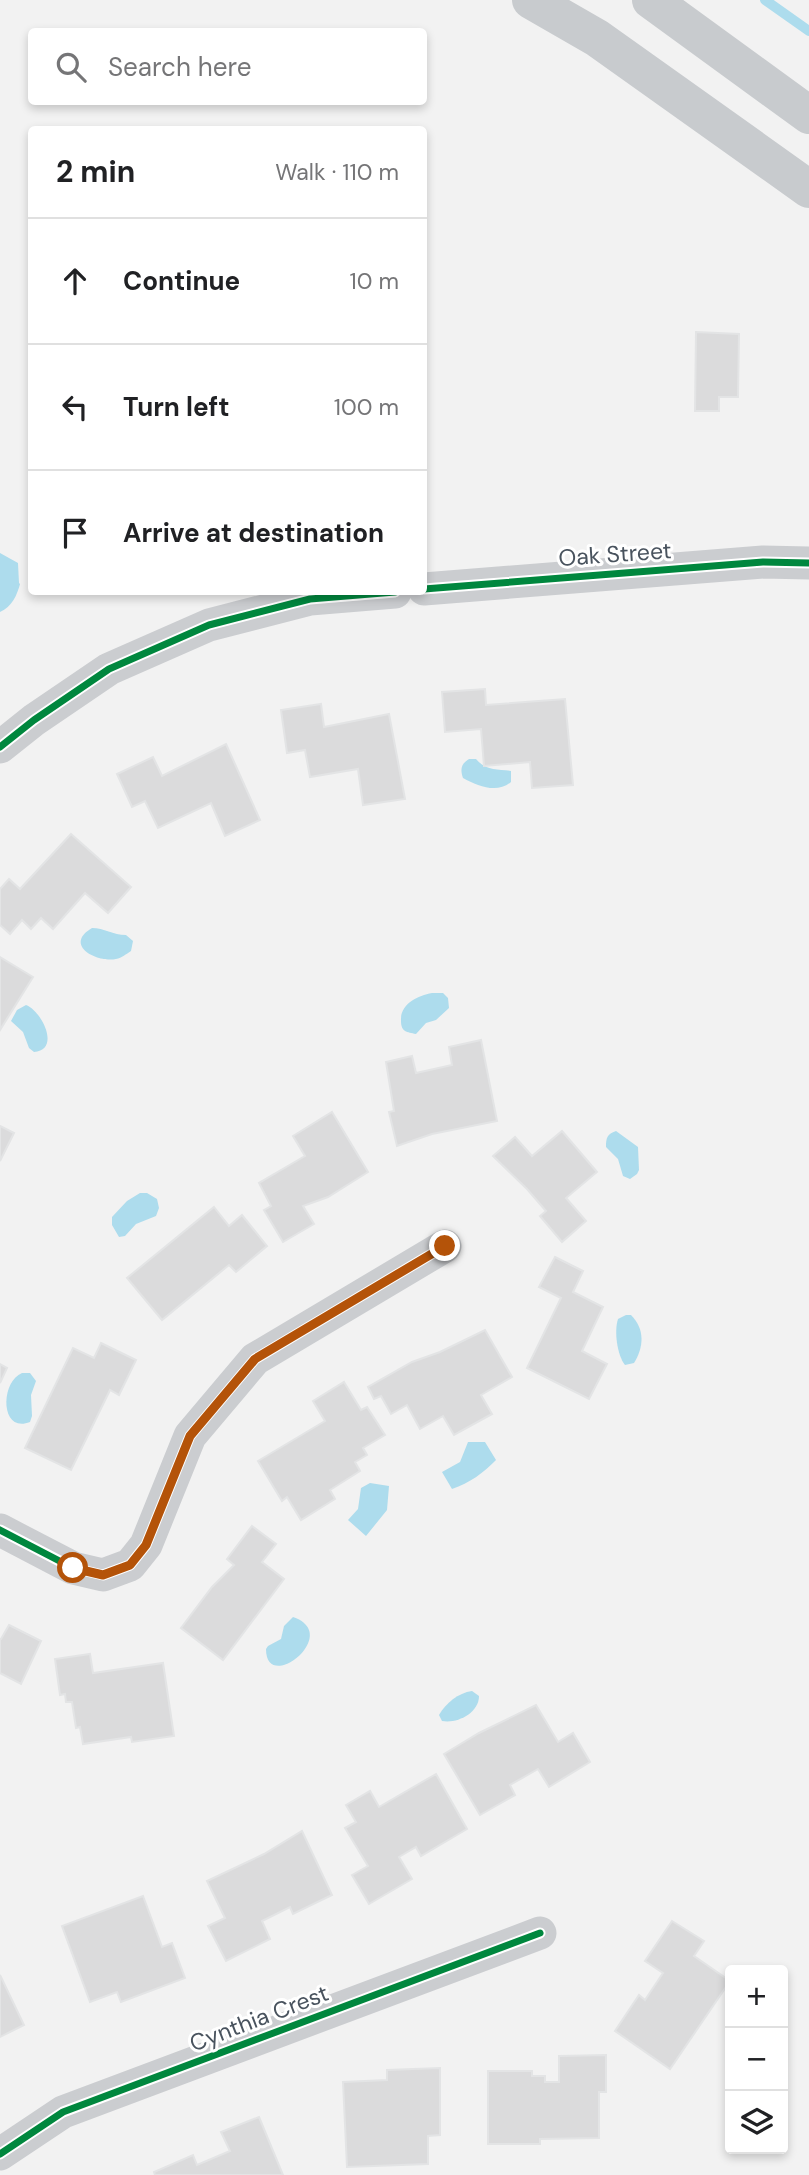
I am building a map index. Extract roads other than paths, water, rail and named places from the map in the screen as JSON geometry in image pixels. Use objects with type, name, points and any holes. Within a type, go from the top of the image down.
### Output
[{"type":"main road","points":[[531,0],[597,38],[809,188]]},
{"type":"main road","points":[[651,0],[809,115]]},
{"type":"street","name":"Oak Street","points":[[427,589],[763,562],[809,563]]},
{"type":"street","points":[[0,747],[34,720],[109,669],[209,625],[310,599],[359,595]]},
{"type":"street","points":[[0,1530],[73,1568],[103,1575],[130,1565],[146,1545],[190,1436],[255,1359],[445,1246]]},
{"type":"street","name":"Cynthia Crest","points":[[0,2154],[62,2112],[540,1933]]},
{"type":"water","points":[[0,553],[18,563],[20,584],[11,604],[0,612]]},
{"type":"water","points":[[469,759],[476,759],[492,769],[511,771],[511,782],[506,786],[494,788],[463,778],[462,767]]},
{"type":"water","points":[[92,928],[126,935],[133,941],[131,951],[122,957],[108,960],[92,955],[82,946],[81,941],[84,934]]},
{"type":"water","points":[[432,993],[443,993],[448,998],[449,1008],[436,1020],[426,1023],[416,1034],[405,1031],[401,1015],[406,1005]]},
{"type":"water","points":[[26,1005],[38,1015],[46,1030],[48,1038],[42,1050],[34,1052],[29,1048],[23,1032],[11,1021],[17,1010]]},
{"type":"water","points":[[616,1131],[638,1147],[639,1170],[630,1179],[623,1176],[618,1159],[606,1147],[608,1137]]},
{"type":"water","points":[[140,1193],[147,1193],[157,1199],[159,1208],[156,1216],[136,1224],[125,1236],[119,1237],[112,1225],[112,1217],[127,1201]]},
{"type":"water","points":[[631,1315],[636,1320],[642,1338],[634,1363],[625,1365],[618,1349],[616,1330],[618,1319]]},
{"type":"water","points":[[22,1373],[30,1373],[36,1381],[31,1395],[30,1422],[20,1424],[13,1421],[6,1405],[10,1386]]},
{"type":"water","points":[[468,1442],[485,1442],[496,1460],[476,1477],[452,1489],[442,1472],[460,1462]]},
{"type":"water","points":[[370,1483],[389,1486],[387,1510],[366,1536],[348,1520],[358,1509],[361,1488]]},
{"type":"water","points":[[293,1617],[306,1625],[310,1636],[298,1657],[288,1664],[277,1666],[269,1662],[266,1649],[281,1639],[284,1626]]},
{"type":"water","points":[[472,1691],[479,1696],[471,1712],[454,1721],[442,1721],[439,1715],[449,1703],[457,1696]]},
{"type":"waterway","points":[[765,0],[809,31]]}]
